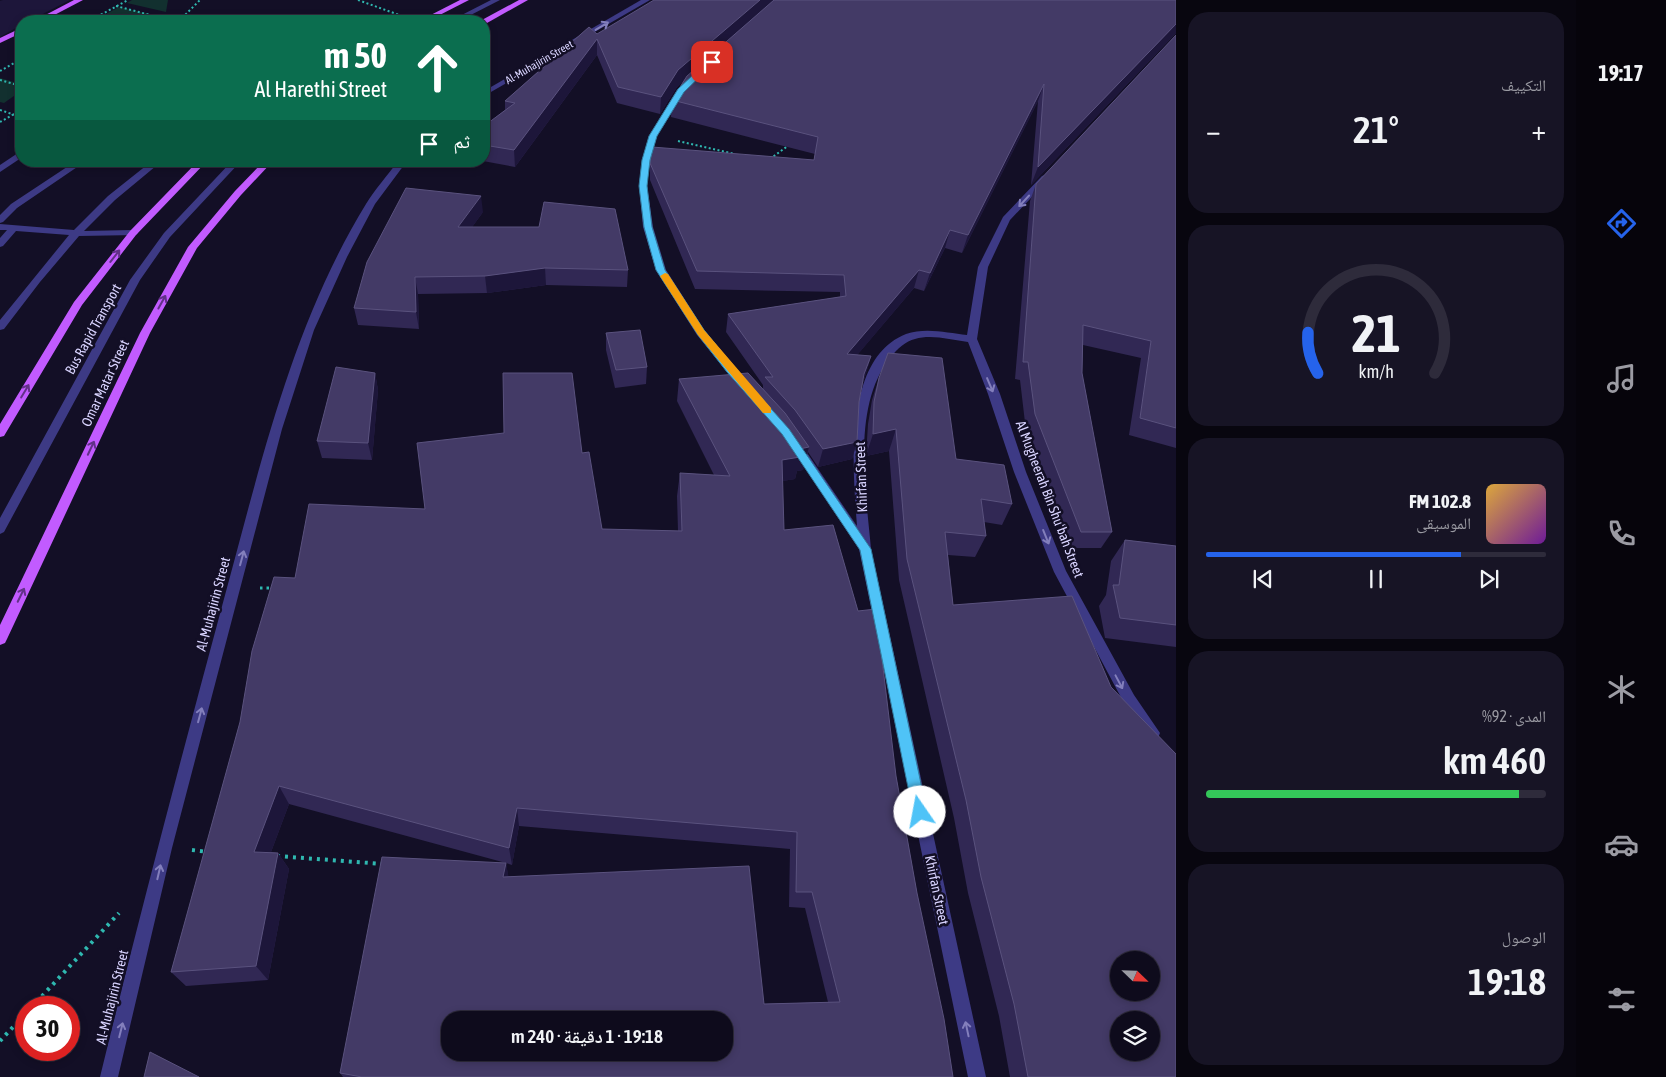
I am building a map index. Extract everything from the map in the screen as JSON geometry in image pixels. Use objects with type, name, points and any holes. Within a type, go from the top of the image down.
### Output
[{"type":"main road","points":[[50,15],[80,0]]},
{"type":"main road","points":[[435,15],[465,0]]},
{"type":"main road","points":[[490,18],[524,0]]},
{"type":"main road","points":[[0,41],[15,33]]},
{"type":"main road","points":[[0,433],[78,304],[133,233],[196,167]]},
{"type":"main road","name":"Omar Matar Street","points":[[0,639],[145,334],[193,247],[238,193],[263,167]]},
{"type":"street","points":[[466,15],[496,0]]},
{"type":"street","name":"Al-Muhajirin Street","points":[[490,91],[646,0]]},
{"type":"street","points":[[687,85],[681,90],[653,136],[646,160],[643,186],[648,227],[661,270],[701,332],[755,397]]},
{"type":"street","points":[[0,169],[15,158]]},
{"type":"street","points":[[0,220],[14,206],[73,167]]},
{"type":"street","points":[[0,327],[53,258],[75,233],[103,205],[150,167]]},
{"type":"street","name":"Bus Rapid Transport","points":[[0,529],[135,280],[167,235],[231,167]]},
{"type":"street","name":"Al-Muhajirin Street","points":[[109,1077],[164,848],[276,429],[308,330],[342,257],[371,203],[398,167]]},
{"type":"street","points":[[972,340],[983,267],[1006,219],[1054,168]]},
{"type":"street","points":[[0,227],[75,233],[133,233]]},
{"type":"street","points":[[0,244],[14,228]]},
{"type":"street","name":"Khirfan Street","points":[[972,340],[927,334],[909,337],[885,354],[869,382],[861,422],[858,460],[865,549],[977,1077]]},
{"type":"street","name":"Al Mugheerah Bin Shuʻbah Street","points":[[972,340],[994,394],[1020,472],[1060,572],[1129,699],[1161,745]]},
{"type":"street","points":[[791,439],[865,549]]},
{"type":"path","points":[[100,15],[128,0]]},
{"type":"path","points":[[186,15],[190,7],[200,0]]},
{"type":"path","points":[[358,0],[400,15]]},
{"type":"path","points":[[116,6],[150,15]]},
{"type":"path","points":[[0,71],[15,62]]},
{"type":"path","points":[[0,80],[15,84]]},
{"type":"path","points":[[0,110],[13,114]]},
{"type":"path","points":[[0,122],[13,114]]},
{"type":"path","points":[[653,136],[739,155]]},
{"type":"path","points":[[777,164],[768,161],[790,144]]},
{"type":"path","points":[[234,588],[281,588]]},
{"type":"path","points":[[164,848],[213,852]]},
{"type":"path","points":[[273,856],[392,865]]},
{"type":"path","points":[[42,996],[126,907]]},
{"type":"path","points":[[0,1041],[15,1025]]},
{"type":"green space","points":[[132,0],[168,0],[166,12],[127,3]]},
{"type":"green space","points":[[119,7],[153,15],[104,15]]},
{"type":"green space","points":[[0,78],[15,82],[15,95],[4,103],[0,102]]},
{"type":"building","points":[[654,0],[760,0],[678,70],[661,97],[618,87],[597,39],[514,150],[490,146],[490,122],[515,103],[505,101],[589,27],[597,34]]},
{"type":"building","points":[[774,0],[1176,0],[1176,24],[1038,167],[1044,84],[968,235],[950,230],[930,273],[919,270],[847,354],[871,356],[864,374],[859,402],[857,442],[823,449],[795,410],[765,377],[773,377],[728,314],[846,296],[844,275],[697,271],[650,163],[652,147],[814,160],[818,137],[672,100],[687,76]]},
{"type":"building","points":[[1176,35],[1176,428],[1140,418],[1151,341],[1083,325],[1082,373],[1112,532],[1081,532],[1035,414],[1028,362],[1023,362],[1036,184]]},
{"type":"building","points":[[406,188],[481,196],[458,227],[539,227],[544,202],[615,209],[628,270],[545,268],[485,276],[415,277],[416,312],[354,308],[367,262]]},
{"type":"building","points":[[640,330],[647,367],[616,370],[606,333]]},
{"type":"building","points":[[888,353],[942,358],[956,459],[1004,465],[1012,504],[981,499],[986,536],[945,532],[953,605],[1072,596],[1111,687],[1176,754],[1176,1077],[1028,1077],[1014,1004],[981,877],[966,800],[907,559],[896,429],[873,434],[874,402],[879,378]]},
{"type":"building","points":[[336,367],[375,373],[368,443],[317,441]]},
{"type":"building","points":[[503,373],[572,373],[582,453],[589,452],[602,529],[682,531],[680,473],[730,476],[679,379],[748,373],[785,413],[809,447],[795,450],[800,457],[782,460],[784,530],[833,525],[858,611],[876,609],[896,776],[917,893],[944,1019],[953,1077],[362,1077],[340,1073],[382,857],[506,863],[503,877],[749,866],[764,1004],[840,1002],[812,892],[796,892],[797,832],[517,808],[509,848],[279,786],[254,852],[278,853],[256,966],[171,972],[240,722],[252,651],[274,577],[295,578],[309,504],[425,509],[417,443],[504,433]]},
{"type":"building","points":[[1125,540],[1176,546],[1176,625],[1120,618],[1113,585],[1119,585]]},
{"type":"building","points":[[150,1052],[199,1077],[144,1077]]},
{"type":"slow traffic","points":[[665,276],[701,332],[730,370],[767,411]]},
{"type":"route","points":[[712,62],[681,90],[653,136],[646,160],[643,186],[648,227],[661,270],[701,332],[730,370],[786,432],[819,478],[865,549],[920,812]]}]
